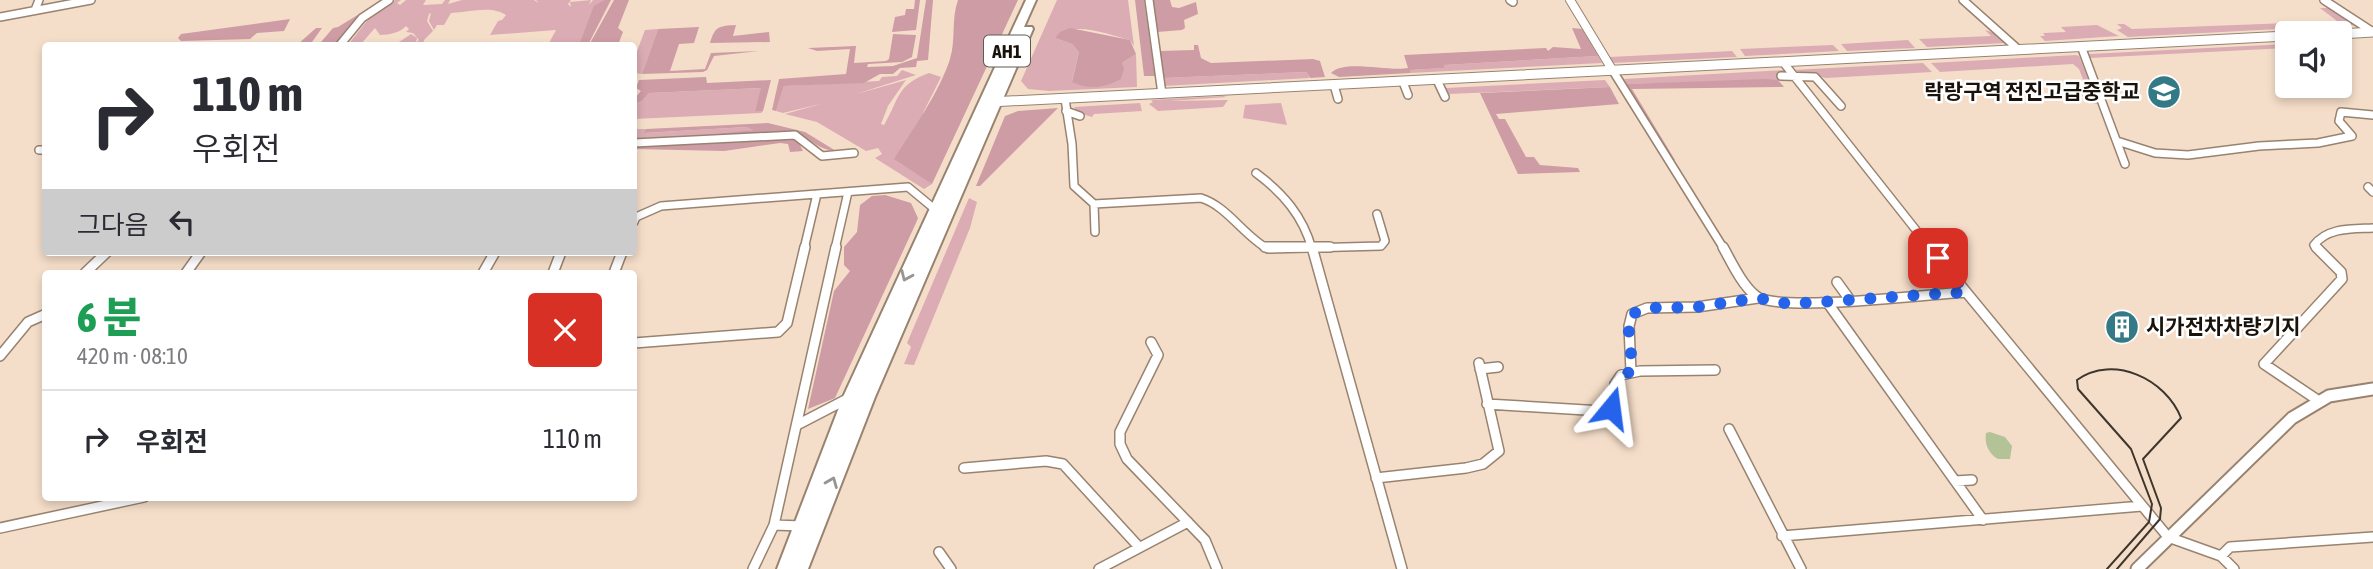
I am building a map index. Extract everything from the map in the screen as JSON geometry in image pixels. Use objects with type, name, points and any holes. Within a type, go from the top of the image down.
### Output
[{"type":"highway","name":"AH1","points":[[990,102],[1031,0]]},
{"type":"highway","name":"AH1","points":[[990,102],[1041,0]]},
{"type":"highway","points":[[797,563],[802,526],[851,397],[941,212],[990,102]]},
{"type":"highway","points":[[778,569],[797,563],[941,212]]},
{"type":"main road","points":[[2352,33],[2373,32]]},
{"type":"main road","points":[[990,102],[2275,37]]},
{"type":"main road","points":[[2137,569],[2292,418],[2316,400],[2346,391],[2373,390]]},
{"type":"street","points":[[35,10],[39,0]]},
{"type":"street","points":[[0,17],[91,0]]},
{"type":"street","points":[[342,42],[362,18],[389,0]]},
{"type":"street","points":[[1149,0],[1162,94]]},
{"type":"street","points":[[1570,0],[1747,286],[1758,298]]},
{"type":"street","points":[[1962,0],[2019,50]]},
{"type":"street","points":[[2324,0],[2373,32]]},
{"type":"street","points":[[1982,28],[1998,31]]},
{"type":"street","points":[[2081,46],[2126,164]]},
{"type":"street","points":[[1783,62],[1966,292],[2168,537],[2221,556],[2234,569]]},
{"type":"street","points":[[1781,76],[1815,77],[1841,106]]},
{"type":"street","points":[[1437,80],[1445,97]]},
{"type":"street","points":[[1403,82],[1408,94]]},
{"type":"street","points":[[1334,85],[1338,99]]},
{"type":"street","points":[[1065,99],[1072,144],[1074,186],[1094,205],[1095,232]]},
{"type":"street","points":[[1066,111],[1080,116]]},
{"type":"street","points":[[2117,141],[2150,154],[2204,156],[2264,146],[2350,138],[2352,136],[2339,121],[2341,112],[2373,115]]},
{"type":"street","points":[[637,143],[795,135],[822,156],[854,153]]},
{"type":"street","points":[[1256,173],[1293,206],[1307,227],[1402,569]]},
{"type":"street","points":[[637,217],[660,206],[908,187],[941,212]]},
{"type":"street","points":[[753,569],[774,525],[848,192]]},
{"type":"street","points":[[637,343],[778,332],[787,323],[817,194]]},
{"type":"street","points":[[1094,205],[1201,198],[1211,201],[1261,247],[1280,251],[1381,246],[1385,241],[1377,214]]},
{"type":"street","points":[[2316,400],[2260,362],[2342,279],[2341,272],[2314,245],[2315,241],[2323,233],[2332,231],[2373,229]]},
{"type":"street","points":[[88,270],[103,256]]},
{"type":"street","points":[[1838,282],[1850,300]]},
{"type":"street","points":[[1631,372],[1633,352],[1627,323],[1632,314],[1647,308],[1697,307],[1758,298],[1789,304],[1966,292]]},
{"type":"street","points":[[1827,302],[1983,520]]},
{"type":"street","points":[[0,356],[28,322],[42,315]]},
{"type":"street","points":[[1151,342],[1158,355],[1120,432],[1120,444],[1127,459],[1205,540],[1217,569]]},
{"type":"street","points":[[1376,478],[1483,464],[1499,451],[1479,366],[1498,367]]},
{"type":"street","points":[[1488,404],[1602,411],[1611,408],[1615,384],[1620,375],[1631,372],[1716,370]]},
{"type":"street","points":[[797,425],[851,397]]},
{"type":"street","points":[[1729,429],[1801,569]]},
{"type":"street","points":[[964,468],[1046,461],[1063,464],[1139,547]]},
{"type":"street","points":[[1955,481],[1972,480]]},
{"type":"street","points":[[0,528],[125,501]]},
{"type":"street","points":[[1782,536],[2142,506]]},
{"type":"street","points":[[1099,569],[1188,522]]},
{"type":"street","points":[[774,525],[802,526]]},
{"type":"street","points":[[2221,556],[2230,547],[2373,537]]},
{"type":"street","points":[[939,552],[951,569]]},
{"type":"shaded area","points":[[395,0],[401,0],[397,3],[400,5],[406,0],[426,0],[423,5],[442,4],[445,0],[450,0],[448,4],[462,0],[534,0],[539,3],[536,0],[571,0],[568,4],[571,7],[570,2],[591,0],[589,5],[593,0],[604,0],[590,17],[580,42],[550,42],[556,30],[490,35],[498,21],[506,15],[487,10],[451,13],[444,25],[437,25],[434,30],[429,21],[431,13],[429,14],[427,21],[433,31],[424,42],[417,42],[419,40],[413,33],[406,32],[409,29],[406,26],[384,35],[380,35],[375,28],[363,42],[350,42],[370,17]]},
{"type":"shaded area","points":[[604,0],[611,0],[590,42],[580,42],[594,6]]},
{"type":"shaded area","points":[[614,0],[629,0],[618,28],[623,32],[619,42],[591,42]]},
{"type":"shaded area","points":[[915,0],[920,0],[916,30],[892,32],[895,17],[905,15],[906,9],[914,9]]},
{"type":"shaded area","points":[[926,0],[933,0],[928,60],[917,61],[916,67],[900,68],[893,74],[880,74],[864,83],[784,86],[776,111],[772,110],[779,79],[846,74],[850,49],[817,51],[808,48],[856,46],[854,63],[886,61],[889,59],[893,34],[916,35],[912,57],[902,62],[868,64],[867,67],[893,66],[917,58]]},
{"type":"shaded area","points":[[958,0],[1018,0],[932,184],[894,159],[945,72],[952,52]]},
{"type":"shaded area","points":[[1057,0],[1128,0],[1134,46],[1130,40],[1091,30],[1062,32],[1055,38],[1072,44],[1079,52],[1072,81],[1122,63],[1136,54],[1137,87],[1049,91],[1028,89],[1021,81]]},
{"type":"shaded area","points":[[1135,0],[1144,0],[1155,76],[1144,76]]},
{"type":"shaded area","points":[[1152,0],[1170,0],[1172,7],[1179,8],[1196,2],[1198,14],[1184,20],[1185,28],[1182,30],[1157,32]]},
{"type":"shaded area","points":[[369,8],[373,9],[340,42],[321,42],[333,28]]},
{"type":"shaded area","points":[[2320,8],[2331,8],[2351,21],[2337,21]]},
{"type":"shaded area","points":[[290,19],[284,31],[257,33],[250,39],[181,41],[178,38],[181,34]]},
{"type":"shaded area","points":[[2275,23],[2275,29],[2128,37],[2117,30],[2122,28],[2117,24],[2124,24],[2132,29]]},
{"type":"shaded area","points":[[736,25],[733,36],[769,32],[770,42],[710,43],[718,28]]},
{"type":"shaded area","points":[[2097,25],[2119,36],[2045,41],[2040,36],[2045,36],[2043,33],[2066,32],[2061,27]]},
{"type":"shaded area","points":[[699,27],[694,43],[679,44],[670,71],[705,69],[711,53],[759,51],[714,56],[707,70],[703,72],[642,74],[658,29]]},
{"type":"shaded area","points":[[316,28],[322,28],[312,42],[300,42]]},
{"type":"shaded area","points":[[1070,28],[1130,40],[1136,54],[1122,63],[1124,69],[1121,79],[1096,87],[1072,82],[1079,52],[1072,44],[1055,38],[1060,32]]},
{"type":"shaded area","points":[[1572,28],[1582,29],[1598,56],[1444,65],[1444,68],[1410,70],[1410,73],[1339,77],[1331,73],[1337,69],[1356,66],[1408,68],[1404,55],[1546,48],[1548,51],[1553,47],[1581,49]]},
{"type":"shaded area","points":[[658,29],[642,74],[637,73],[637,51],[645,30]]},
{"type":"shaded area","points":[[1985,30],[1998,34],[2006,43],[1927,47],[1919,39],[1991,36]]},
{"type":"shaded area","points":[[411,34],[417,38],[416,42],[399,42]]},
{"type":"shaded area","points":[[1908,40],[1915,48],[1847,51],[1841,44]]},
{"type":"shaded area","points":[[1194,45],[1198,45],[1201,58],[1211,63],[1313,59],[1320,61],[1325,77],[1310,78],[1307,72],[1163,78],[1159,51],[1194,50]]},
{"type":"shaded area","points":[[1833,45],[1839,51],[1745,56],[1740,49]]},
{"type":"shaded area","points":[[2275,45],[2275,49],[2090,58],[2089,54]]},
{"type":"shaded area","points":[[1732,51],[1737,57],[1612,63],[1609,57]]},
{"type":"shaded area","points":[[1598,56],[1602,63],[1410,73],[1410,70],[1444,68],[1444,65]]},
{"type":"shaded area","points":[[2079,56],[2098,104],[2087,103],[2078,90],[2086,87],[2079,69],[2073,64],[1940,72],[1931,63]]},
{"type":"shaded area","points":[[1923,63],[1932,72],[1826,78],[1793,70]]},
{"type":"shaded area","points":[[902,70],[916,75],[837,100],[783,113],[776,111],[784,86],[879,81],[882,77],[897,76]]},
{"type":"shaded area","points":[[1784,70],[1784,74],[1777,75],[1780,79],[1778,80],[1626,84],[1624,79]]},
{"type":"shaded area","points":[[1308,72],[1309,78],[1164,86],[1163,78]]},
{"type":"shaded area","points":[[929,73],[941,77],[923,113],[920,175],[932,184],[924,189],[875,158],[882,154],[878,148],[866,151],[817,122],[785,114],[906,80],[888,106],[881,124],[884,125],[904,88]]},
{"type":"shaded area","points":[[706,77],[707,83],[771,80],[763,111],[755,111],[761,88],[649,93],[637,103],[637,96],[641,91],[637,89],[639,80]]},
{"type":"shaded area","points":[[1605,80],[1610,87],[1449,94],[1446,88]]},
{"type":"shaded area","points":[[1778,80],[1784,87],[1632,89],[1675,160],[1671,161],[1626,84]]},
{"type":"shaded area","points":[[1610,87],[1619,104],[1496,114],[1499,119],[1505,119],[1526,157],[1534,157],[1540,165],[1578,168],[1580,172],[1518,174],[1480,93]]},
{"type":"shaded area","points":[[762,88],[755,111],[763,111],[637,119],[637,103],[649,93]]},
{"type":"shaded area","points":[[1227,97],[1169,101],[1228,100],[1223,107],[1158,111],[1149,104],[1153,102],[1151,100]]},
{"type":"shaded area","points":[[1140,103],[1142,111],[1094,114],[1092,117],[1079,113],[1074,107]]},
{"type":"shaded area","points":[[1281,103],[1287,125],[1243,118],[1245,105]]},
{"type":"shaded area","points":[[1058,108],[980,186],[976,186],[1005,116],[1018,111]]},
{"type":"shaded area","points":[[768,123],[805,132],[836,151],[792,133],[672,139],[753,130],[747,127],[644,133],[646,129]]},
{"type":"shaded area","points":[[747,127],[754,129],[742,133],[637,140],[637,129],[646,129],[645,133]]},
{"type":"shaded area","points":[[793,139],[798,141],[803,151],[790,152],[788,144],[780,143],[724,151],[637,149],[637,145]]},
{"type":"shaded area","points":[[885,195],[911,203],[918,218],[835,398],[808,409],[834,291],[850,271],[844,265],[844,247],[857,232],[860,205],[872,196]]},
{"type":"shaded area","points":[[969,198],[977,202],[970,228],[914,365],[904,364],[911,347],[907,343]]},
{"type":"shaded area","points":[[1986,433],[2005,437],[2012,446],[2010,459],[1998,459],[1990,451]]},
{"type":"tram line","points":[[2107,569],[2149,522],[2152,504],[2131,449],[2078,389],[2077,380],[2106,369],[2122,370],[2151,382],[2174,404],[2181,418],[2143,459],[2161,508],[2160,519],[2117,569]]},
{"type":"place","name":"락랑구역 전진고급중학교","points":[[2164,92]]},
{"type":"place","name":"시가전차차량기지","points":[[2122,327]]},
{"type":"route","points":[[1611,408],[1615,384],[1620,375],[1631,372],[1633,352],[1627,323],[1632,314],[1647,308],[1697,307],[1758,298],[1789,304],[1966,292],[1938,258]]}]
